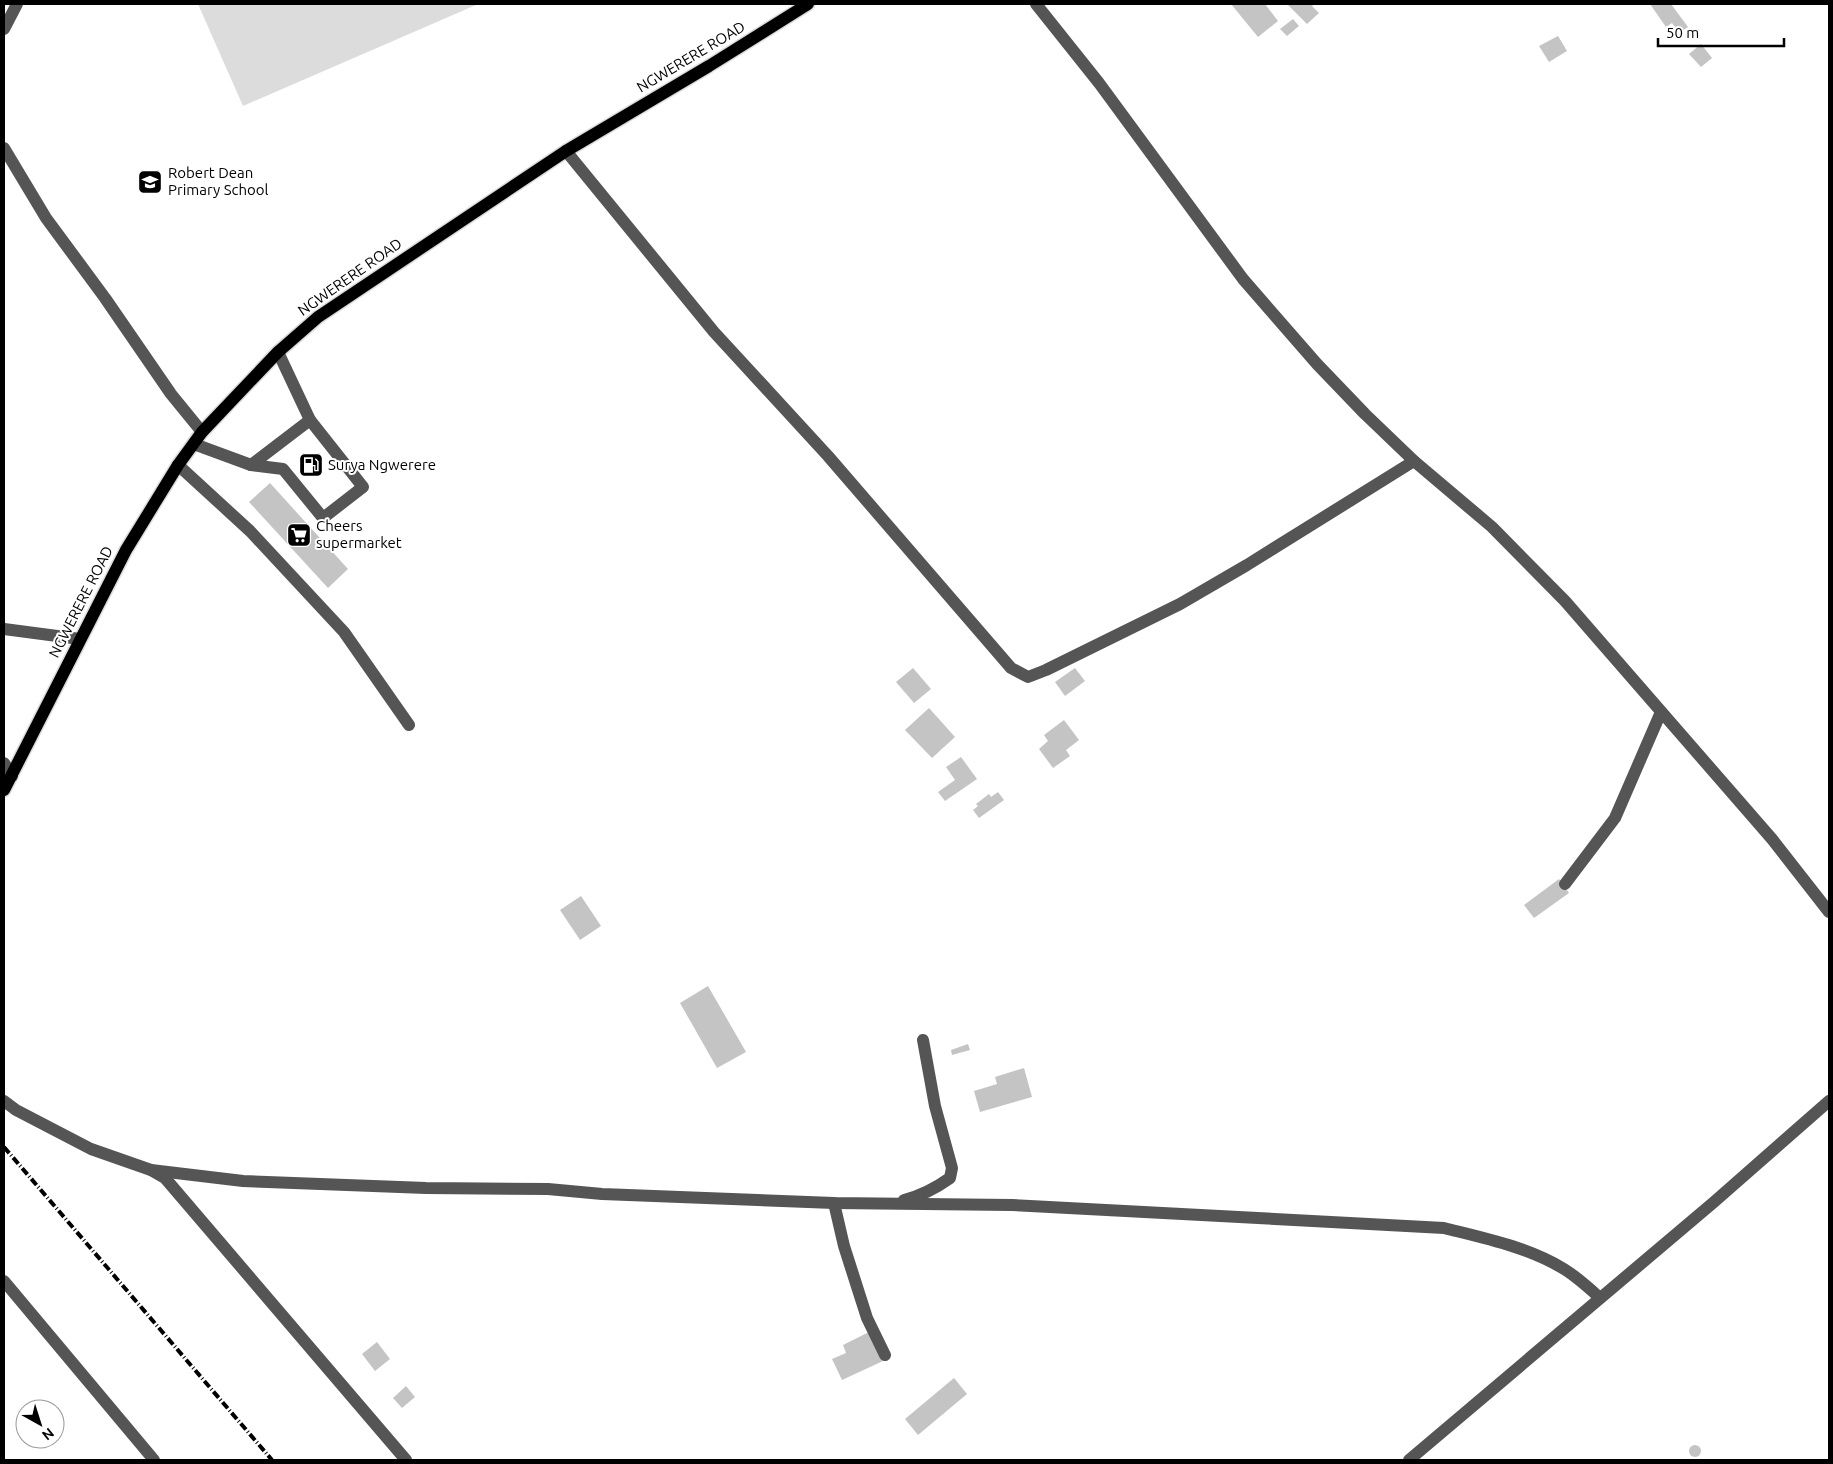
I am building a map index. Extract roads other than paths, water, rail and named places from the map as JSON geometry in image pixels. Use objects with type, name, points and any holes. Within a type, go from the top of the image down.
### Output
[{"type":"main road","name":"NGWERERE ROAD","points":[[4,790],[126,550],[178,465],[202,432],[278,352],[318,317],[566,151],[808,4]]},
{"type":"street","points":[[4,29],[17,4]]},
{"type":"street","points":[[1036,4],[1099,83],[1243,279],[1317,364],[1414,461],[1492,527],[1525,558],[1565,601],[1772,839],[1829,912]]},
{"type":"street","points":[[4,148],[46,218],[105,298],[171,394],[202,432]]},
{"type":"street","points":[[566,151],[714,332],[828,456],[1011,668],[1028,677],[1180,604],[1247,565],[1414,461]]},
{"type":"street","points":[[194,444],[251,465],[283,469],[323,518],[363,487],[310,420],[278,352]]},
{"type":"street","points":[[251,465],[310,420]]},
{"type":"street","points":[[178,465],[250,531],[344,632],[409,725]]},
{"type":"street","points":[[4,629],[80,639]]},
{"type":"street","points":[[1565,884],[1614,818],[1661,712]]},
{"type":"street","points":[[4,763],[12,776]]},
{"type":"street","points":[[887,1204],[915,1197],[937,1187],[950,1178],[952,1168],[935,1106],[922,1040]]},
{"type":"street","points":[[4,1101],[16,1110],[91,1149],[151,1170],[165,1178],[406,1460]]},
{"type":"street","points":[[1408,1460],[1829,1101]]},
{"type":"street","points":[[151,1170],[243,1181],[426,1188],[548,1190],[602,1194],[834,1203],[1012,1205],[1444,1228],[1498,1241],[1553,1262],[1566,1270],[1600,1298]]},
{"type":"street","points":[[834,1203],[855,1285],[867,1318],[885,1355]]},
{"type":"street","points":[[4,1281],[154,1460]]},
{"type":"railway","points":[[4,1147],[272,1460]]},
{"type":"place","name":"Robert Dean Primary School","points":[[150,182]]},
{"type":"place","name":"Surya Ngwerere","points":[[311,465]]},
{"type":"place","name":"Cheers supermarket","points":[[299,535]]}]
